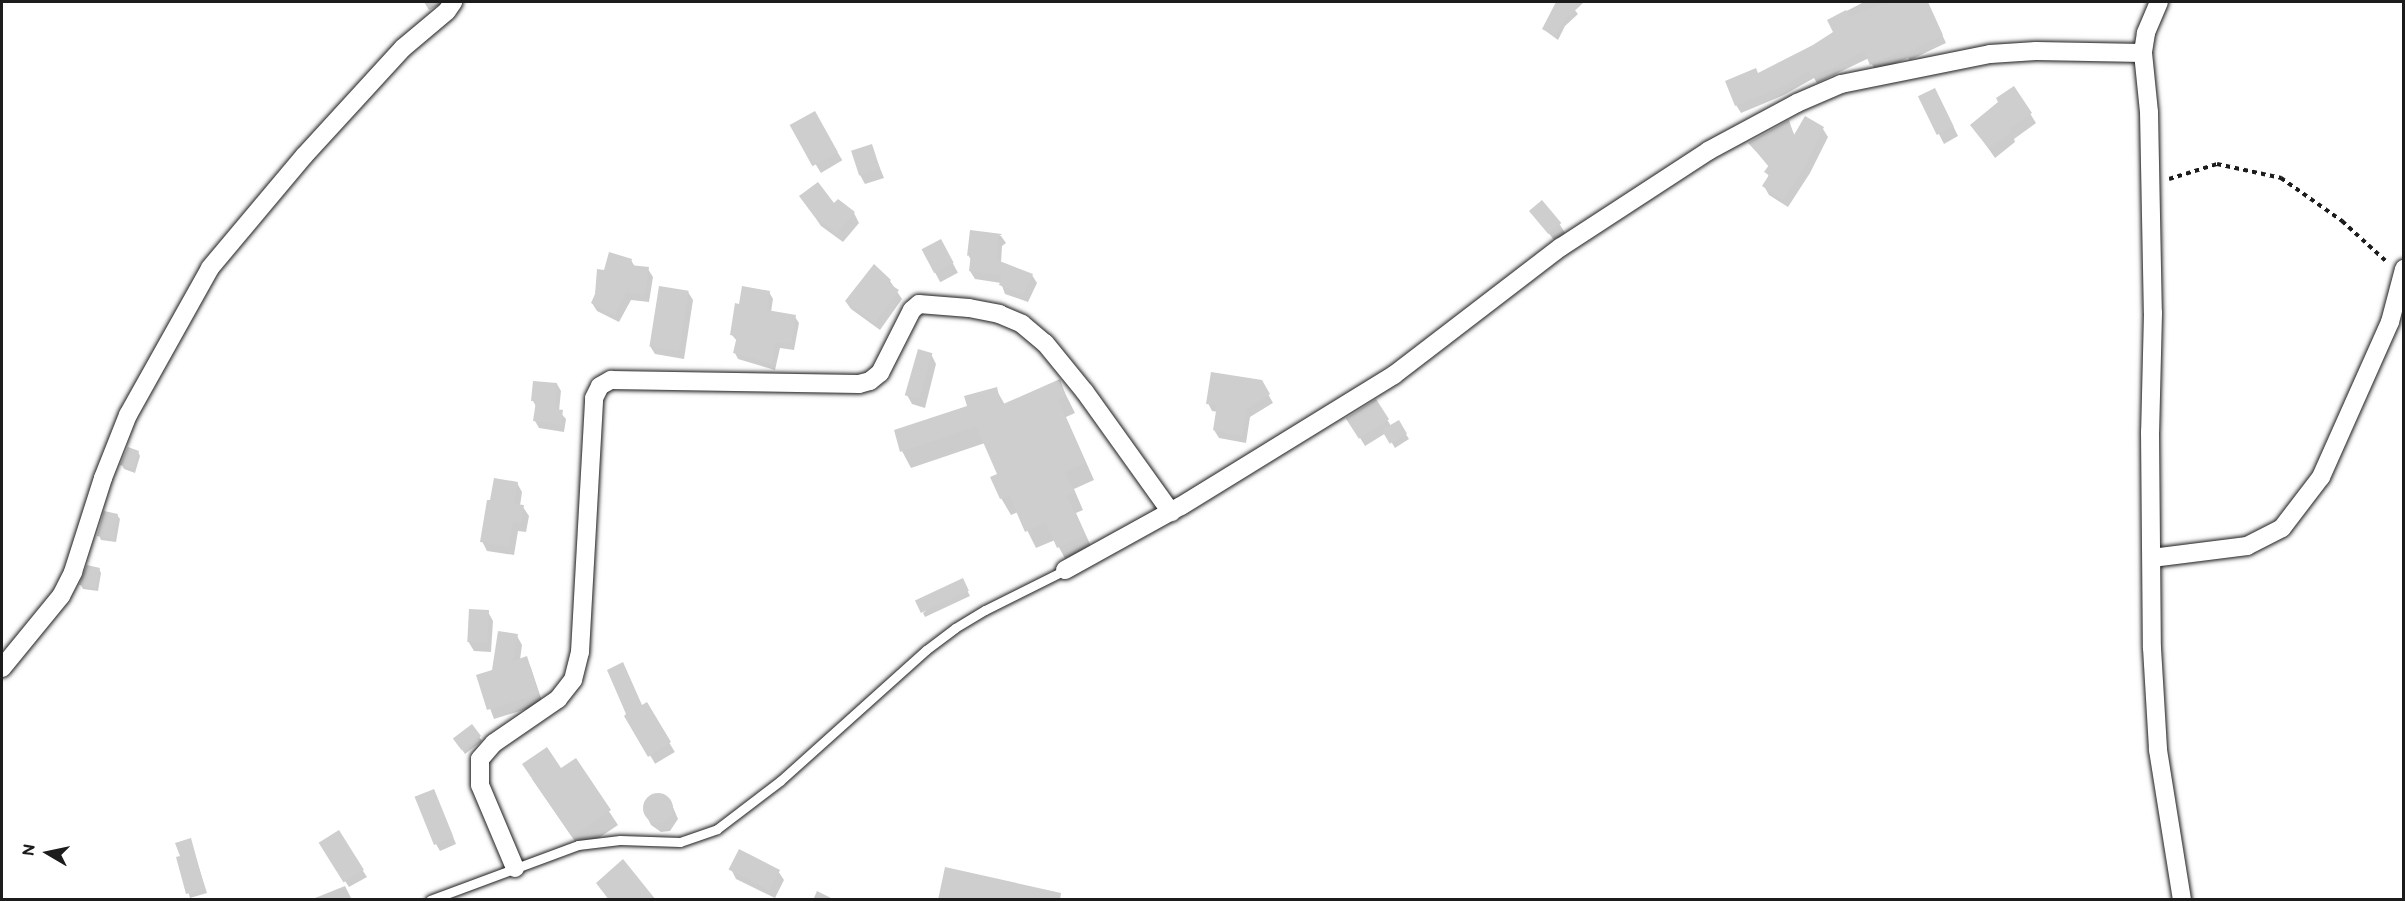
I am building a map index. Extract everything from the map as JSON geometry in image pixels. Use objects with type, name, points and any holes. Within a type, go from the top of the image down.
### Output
[{"type":"street","points":[[2,668],[61,596],[73,572],[103,478],[128,415],[210,268],[304,156],[403,48],[447,11],[453,2]]},
{"type":"street","points":[[2159,2],[2146,33],[2143,53],[2149,112],[2153,313],[2150,432],[2153,694],[2158,750],[2182,900]]},
{"type":"street","points":[[1065,570],[1171,512],[1395,375],[1561,247],[1708,151],[1797,103],[1841,84],[1990,54],[2036,51],[2143,53]]},
{"type":"street","points":[[2152,558],[2247,546],[2282,528],[2321,477],[2390,322],[2402,274]]},
{"type":"street","points":[[515,868],[480,785],[480,759],[494,743],[558,699],[573,680],[580,652],[594,398],[600,386],[611,380],[859,384],[870,381],[880,374],[912,310],[919,304],[969,308],[999,314],[1022,324],[1045,343],[1085,392],[1171,512]]},
{"type":"lane","points":[[430,900],[578,845],[620,840],[680,842],[717,829],[780,781],[926,650],[955,628],[1065,570]]},
{"type":"path","points":[[2151,185],[2217,164],[2281,178],[2342,221],[2402,274]]},
{"type":"building","points":[[1556,2],[1584,2],[1563,22],[1556,36],[1542,29]]},
{"type":"building","points":[[1884,2],[1928,2],[1943,35],[1904,54],[1903,51],[1870,65],[1864,51],[1837,66],[1811,76],[1809,71],[1780,88],[1735,106],[1725,81],[1756,68],[1758,73],[1813,45],[1833,32],[1827,20],[1846,10],[1849,17]]},
{"type":"building","points":[[2014,86],[2032,113],[2009,129],[2011,132],[1989,149],[1970,125],[1998,102],[1996,98]]},
{"type":"building","points":[[1935,88],[1954,127],[1937,135],[1918,96]]},
{"type":"building","points":[[815,111],[838,152],[812,166],[790,125]]},
{"type":"building","points":[[1805,116],[1824,127],[1806,164],[1783,200],[1762,186],[1769,175],[1764,172],[1769,165],[1748,143],[1789,120],[1794,135]]},
{"type":"building","points":[[872,144],[880,169],[859,176],[851,151]]},
{"type":"building","points":[[818,182],[834,203],[838,199],[855,212],[837,234],[814,216],[799,196]]},
{"type":"building","points":[[1542,200],[1561,223],[1548,234],[1529,211]]},
{"type":"building","points":[[970,230],[1002,234],[998,237],[997,260],[1033,274],[1023,295],[999,285],[1002,276],[969,271],[971,253],[967,256]]},
{"type":"building","points":[[941,239],[954,263],[934,273],[922,249]]},
{"type":"building","points":[[609,252],[632,259],[630,265],[649,267],[645,295],[626,292],[615,315],[591,303],[595,294],[597,269],[604,270]]},
{"type":"building","points":[[874,264],[891,280],[888,283],[899,290],[875,323],[845,301]]},
{"type":"building","points":[[659,286],[689,291],[679,351],[649,346]]},
{"type":"building","points":[[742,286],[770,291],[767,310],[796,315],[791,344],[776,342],[772,364],[733,353],[737,336],[730,335],[735,303],[739,304]]},
{"type":"building","points":[[918,349],[932,353],[919,399],[905,395]]},
{"type":"building","points":[[1211,372],[1262,380],[1270,394],[1247,409],[1242,436],[1213,430],[1217,405],[1206,404]]},
{"type":"building","points":[[1060,379],[1066,396],[1058,400],[1085,463],[1065,472],[1075,492],[1067,496],[1085,536],[1057,548],[1046,523],[1025,532],[1009,495],[1000,499],[990,477],[997,474],[976,426],[900,452],[894,430],[967,406],[964,396],[997,387],[1001,405]]},
{"type":"building","points":[[533,381],[557,383],[556,409],[563,410],[561,425],[533,421],[536,401],[531,401]]},
{"type":"building","points":[[1376,399],[1389,419],[1359,439],[1346,419]]},
{"type":"building","points":[[1399,420],[1407,434],[1390,444],[1382,430]]},
{"type":"building","points":[[128,447],[139,451],[133,469],[120,465]]},
{"type":"building","points":[[494,478],[518,482],[514,504],[524,505],[521,523],[513,522],[509,546],[480,542],[487,500],[490,500]]},
{"type":"building","points":[[104,511],[118,514],[114,539],[97,536]]},
{"type":"building","points":[[87,565],[100,568],[96,588],[79,585]]},
{"type":"building","points":[[963,578],[969,591],[921,613],[915,600]]},
{"type":"building","points":[[469,609],[489,610],[487,643],[467,642]]},
{"type":"building","points":[[498,631],[518,634],[513,661],[527,656],[539,694],[487,710],[476,675],[492,670]]},
{"type":"building","points":[[623,662],[642,705],[647,702],[671,742],[648,757],[624,716],[626,714],[607,670]]},
{"type":"building","points":[[472,724],[481,736],[462,750],[453,738]]},
{"type":"building","points":[[547,747],[561,768],[576,758],[611,810],[572,837],[522,764]]},
{"type":"building","points":[[434,789],[453,837],[434,845],[415,797]]},
{"type":"building","points":[[658,793],[669,797],[673,808],[669,819],[658,823],[647,819],[643,808],[647,797]]},
{"type":"building","points":[[339,830],[364,870],[344,883],[319,843]]},
{"type":"building","points":[[191,838],[205,889],[186,894],[176,857],[180,856],[175,843]]},
{"type":"building","points":[[739,849],[780,870],[770,890],[729,869]]},
{"type":"building","points":[[623,859],[656,900],[609,900],[596,883]]},
{"type":"building","points":[[945,867],[1061,893],[1060,900],[938,900]]}]
